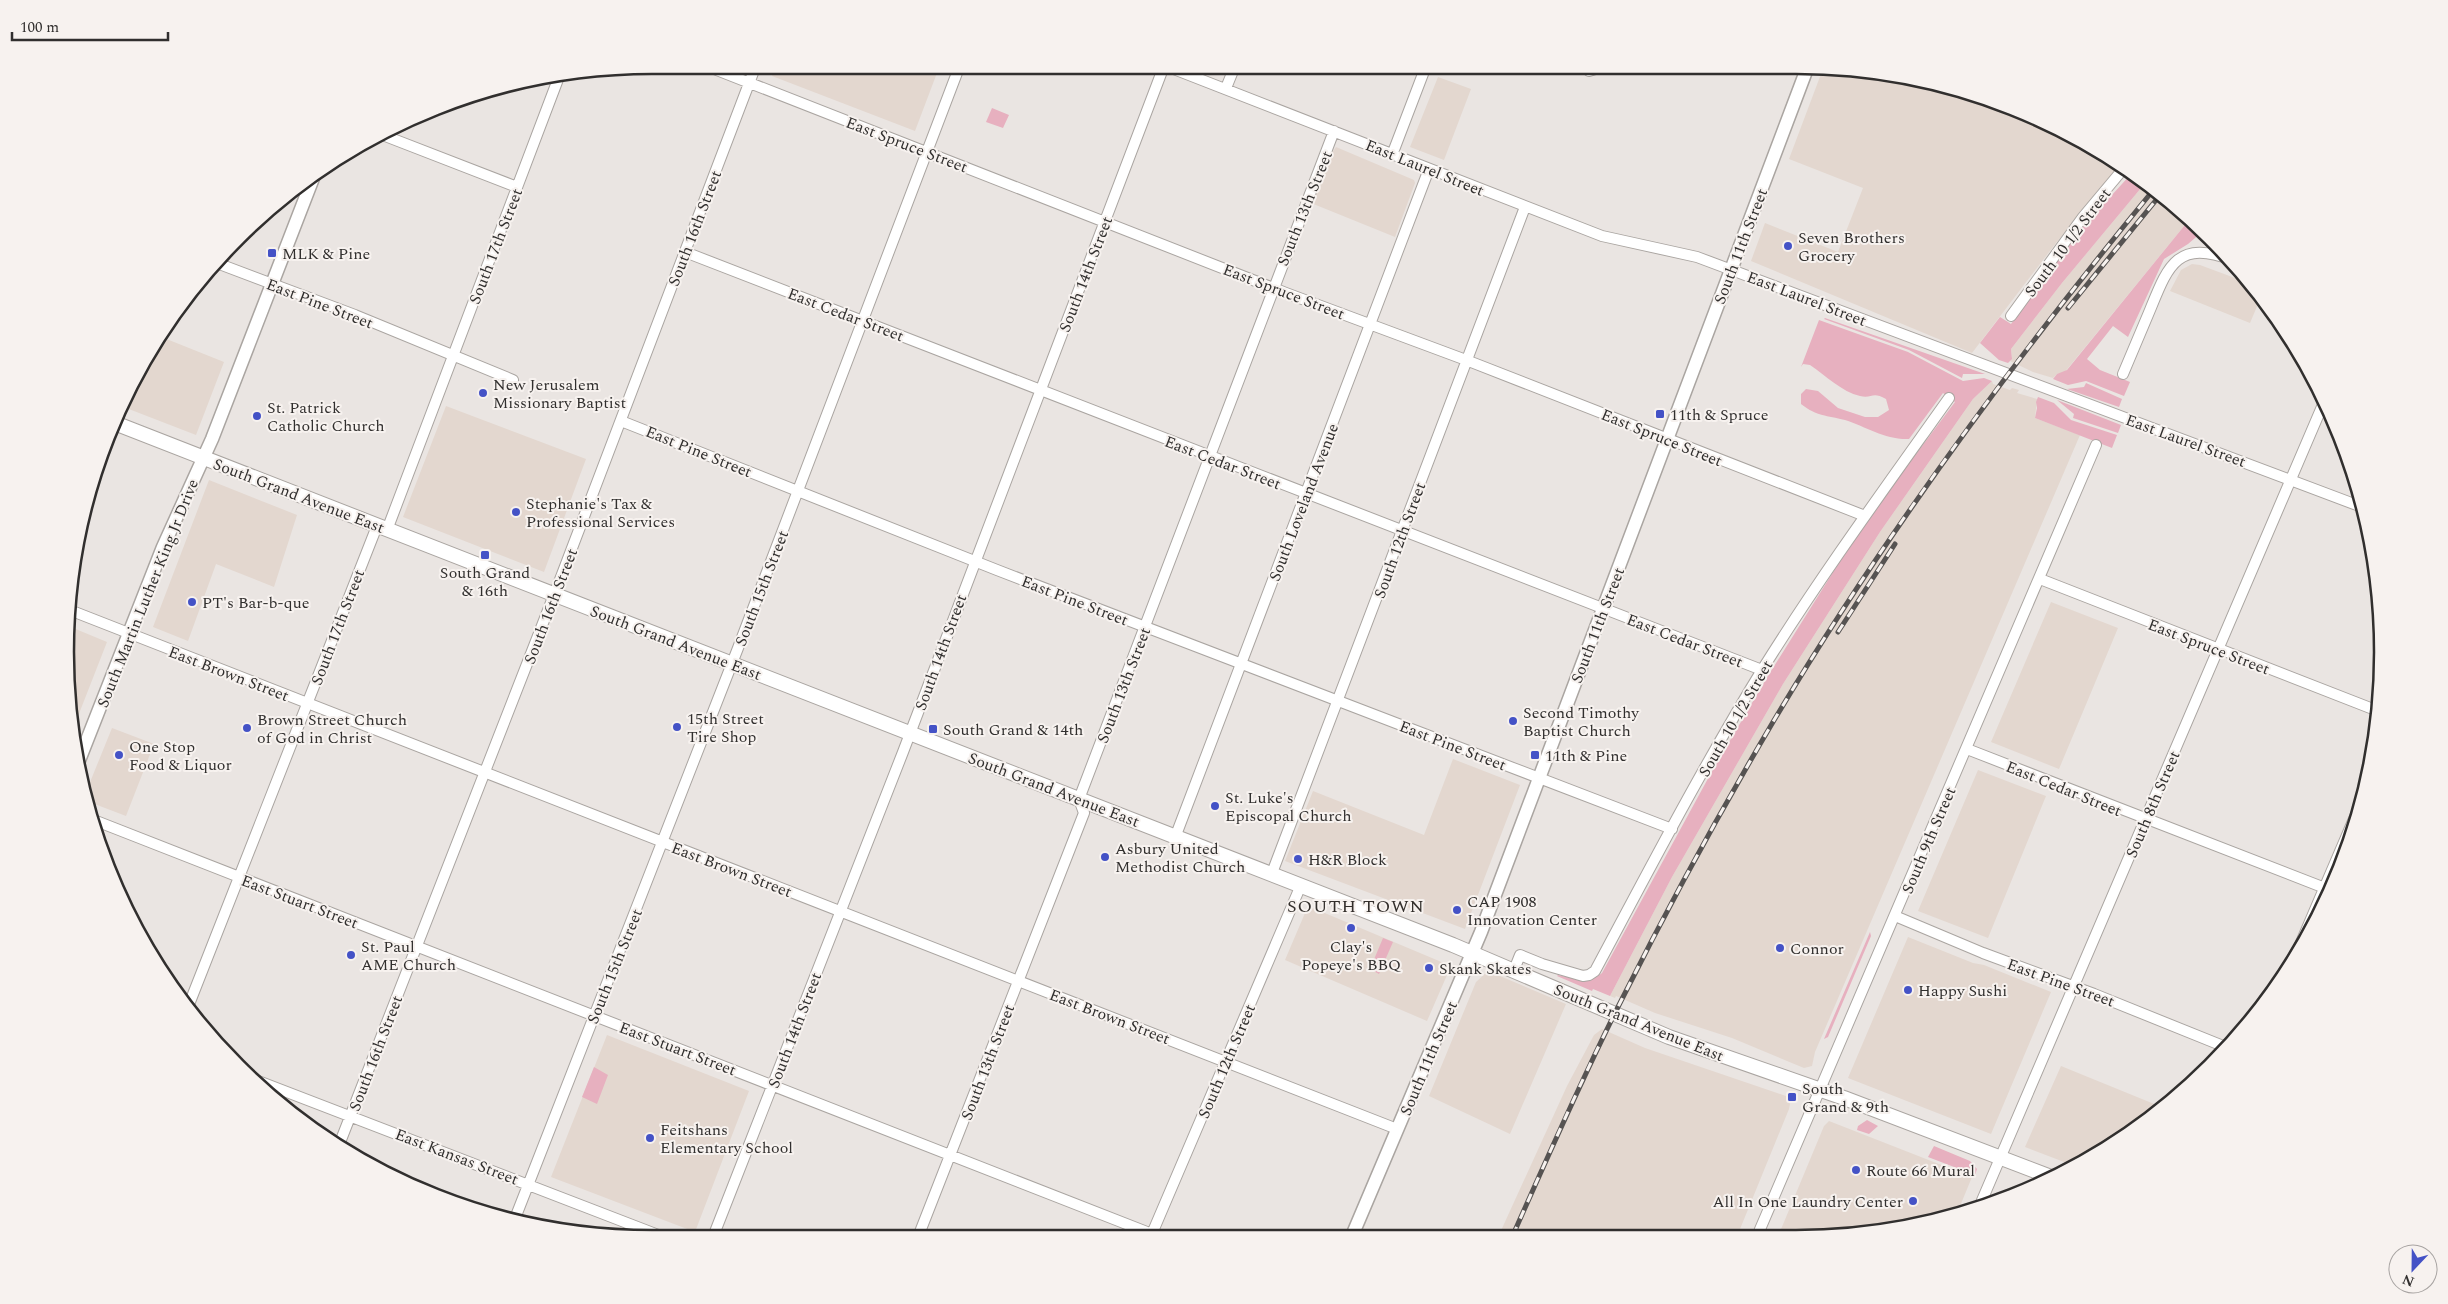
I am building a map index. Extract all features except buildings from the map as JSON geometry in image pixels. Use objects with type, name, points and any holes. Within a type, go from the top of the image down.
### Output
[{"type":"main road","name":"South Grand Avenue East","points":[[120,425],[1079,799],[1176,835],[1472,952],[1669,1037],[1821,1091],[2044,1174]]},
{"type":"street","name":"East Spruce Street","points":[[726,74],[1273,288],[1466,360],[1865,516]]},
{"type":"street","name":"South 16th Street","points":[[341,1139],[554,595],[752,74]]},
{"type":"street","name":"South 15th Street","points":[[517,1214],[732,664],[957,74]]},
{"type":"street","name":"South 14th Street","points":[[715,1230],[910,733],[1162,74]]},
{"type":"street","name":"East Laurel Street","points":[[1187,74],[1602,236],[1676,250],[2356,505]]},
{"type":"street","points":[[1226,88],[1232,74]]},
{"type":"street","points":[[1392,155],[1423,74]]},
{"type":"street","name":"South 11th Street","points":[[1355,1230],[1472,952],[1805,74]]},
{"type":"street","name":"South 17th Street","points":[[191,1001],[307,704],[453,356],[557,82]]},
{"type":"street","name":"South 13th Street","points":[[921,1230],[1084,812],[1079,799],[1334,131]]},
{"type":"street","points":[[388,137],[517,186]]},
{"type":"street","name":"South Loveland Avenue","points":[[1176,835],[1429,169]]},
{"type":"street","name":"South 10 1/2 Street","points":[[2011,316],[2083,216],[2120,173]]},
{"type":"street","name":"South Martin Luther King Jr Drive","points":[[83,751],[129,633],[203,457],[310,186]]},
{"type":"street","name":"South 12th Street","points":[[1272,873],[1525,207]]},
{"type":"street","name":"East Cedar Street","points":[[685,252],[1762,670]]},
{"type":"street","points":[[2123,374],[2168,269],[2179,259],[2191,254],[2209,252],[2215,254]]},
{"type":"street","name":"East Pine Street","points":[[222,265],[355,315],[513,380]]},
{"type":"street","name":"South 10 1/2 Street","points":[[1514,970],[1520,955],[1542,964],[1583,976],[1595,971],[1672,829],[1762,670],[1865,516],[1949,398]]},
{"type":"street","name":"South 8th Street","points":[[1982,1200],[2321,410]]},
{"type":"street","name":"East Pine Street","points":[[621,421],[1145,627],[1672,829]]},
{"type":"street","name":"South 9th Street","points":[[1760,1230],[2040,580],[2096,445]]},
{"type":"street","name":"East Spruce Street","points":[[2040,580],[2371,708]]},
{"type":"street","name":"East Brown Street","points":[[75,612],[1398,1129]]},
{"type":"street","name":"East Cedar Street","points":[[1967,749],[2324,888]]},
{"type":"street","name":"East Stuart Street","points":[[99,822],[951,1154],[1140,1230]]},
{"type":"street","name":"South 12th Street","points":[[1154,1230],[1301,885]]},
{"type":"street","name":"East Pine Street","points":[[1895,916],[1983,954],[2074,986],[2220,1045]]},
{"type":"street","name":"East Kansas Street","points":[[268,1084],[645,1230]]},
{"type":"shaded area","points":[[773,74],[937,74],[915,131],[772,76]]},
{"type":"shaded area","points":[[1821,75],[1834,75],[1909,85],[1946,93],[1982,104],[2052,133],[2116,170],[2056,243],[1972,353],[1751,261],[1765,223],[1838,252],[1863,188],[1789,159]]},
{"type":"shaded area","points":[[1438,77],[1471,89],[1444,160],[1410,147]]},
{"type":"shaded area","points":[[992,108],[1009,115],[1003,128],[986,122]]},
{"type":"shaded area","points":[[1336,147],[1414,180],[1415,183],[1395,237],[1311,203],[1329,157]]},
{"type":"shaded area","points":[[2127,178],[2141,188],[2062,283],[2011,349],[2012,359],[2008,363],[1999,360],[1980,343],[2000,317],[2011,324],[2080,230]]},
{"type":"shaded area","points":[[2141,188],[2185,225],[2064,373],[2057,374],[2053,378],[2033,372],[2010,361],[2012,358],[2011,349],[2062,283]]},
{"type":"shaded area","points":[[2185,225],[2197,236],[2164,259],[2128,337],[2113,326],[2087,359],[2100,370],[2130,382],[2124,396],[2086,381],[2068,385],[2053,379],[2057,374],[2067,370]]},
{"type":"shaded area","points":[[2192,264],[2200,265],[2238,279],[2258,304],[2250,323],[2170,291],[2181,270]]},
{"type":"shaded area","points":[[1825,318],[1985,374],[1963,374],[1962,378],[1909,350]]},
{"type":"shaded area","points":[[1819,320],[1908,352],[1963,381],[1984,378],[1992,381],[1973,399],[1880,532],[1783,684],[1672,877],[1610,996],[1593,989],[1592,991],[1557,976],[1586,979],[1602,973],[1711,773],[1766,679],[1862,526],[1955,402],[1943,393],[1909,439],[1884,435],[1845,420],[1822,415],[1807,408],[1801,404],[1801,394],[1806,389],[1818,391],[1838,408],[1865,417],[1878,417],[1889,410],[1886,399],[1875,395],[1864,397],[1853,394],[1810,365],[1803,364],[1801,367]]},
{"type":"shaded area","points":[[166,339],[224,362],[196,435],[128,409],[151,363]]},
{"type":"shaded area","points":[[1992,381],[1993,384],[2010,390],[2012,388],[2019,390],[2017,393],[2037,399],[2035,418],[2080,435],[1815,1052],[1812,1066],[1804,1068],[1732,1038],[1655,1013],[1616,996],[1615,998],[1610,996],[1672,877],[1783,684],[1880,532],[1973,399]]},
{"type":"shaded area","points":[[2086,383],[2122,399],[2119,407],[2067,389],[2084,387]]},
{"type":"shaded area","points":[[2038,397],[2054,403],[2071,420],[2117,435],[2112,448],[2035,418]]},
{"type":"shaded area","points":[[2057,400],[2121,425],[2118,433],[2073,418],[2074,414]]},
{"type":"shaded area","points":[[446,406],[586,459],[544,572],[403,517]]},
{"type":"shaded area","points":[[209,480],[297,515],[274,587],[216,564],[188,641],[153,627]]},
{"type":"shaded area","points":[[2051,602],[2118,628],[2059,769],[1991,742]]},
{"type":"shaded area","points":[[75,629],[107,642],[78,717],[75,690]]},
{"type":"shaded area","points":[[112,728],[154,744],[126,816],[93,804],[89,784]]},
{"type":"shaded area","points":[[1453,759],[1520,785],[1465,929],[1285,861],[1313,791],[1424,835]]},
{"type":"shaded area","points":[[1978,770],[2046,796],[1988,938],[1918,911]]},
{"type":"shaded area","points":[[1308,906],[1451,966],[1427,1021],[1285,960]]},
{"type":"shaded area","points":[[1870,932],[1871,936],[1828,1037],[1824,1039]]},
{"type":"shaded area","points":[[1908,937],[2051,992],[1991,1134],[1848,1078]]},
{"type":"shaded area","points":[[1383,938],[1393,942],[1379,974],[1370,969]]},
{"type":"shaded area","points":[[1488,971],[1566,1004],[1510,1134],[1429,1096],[1476,982]]},
{"type":"shaded area","points":[[1602,1029],[1645,1048],[1786,1096],[1790,1104],[1789,1109],[1740,1230],[1501,1230],[1567,1086],[1594,1035]]},
{"type":"shaded area","points":[[607,1035],[749,1091],[696,1230],[690,1230],[551,1177]]},
{"type":"shaded area","points":[[2061,1066],[2156,1105],[2117,1133],[2067,1163],[2025,1147]]},
{"type":"shaded area","points":[[594,1067],[608,1075],[597,1104],[582,1097]]},
{"type":"shaded area","points":[[1867,1120],[1878,1126],[1869,1134],[1857,1130],[1858,1126]]},
{"type":"shaded area","points":[[1829,1121],[1972,1177],[1960,1207],[1909,1219],[1871,1225],[1834,1229],[1781,1230],[1824,1126]]},
{"type":"shaded area","points":[[1934,1146],[1970,1161],[1977,1169],[1975,1175],[1928,1157]]},
{"type":"railway","points":[[1515,1230],[1593,1057],[1622,999],[1695,859],[1773,722],[1860,583],[1906,515],[2052,316],[2150,194]]},
{"type":"railway","points":[[2068,308],[2156,200]]},
{"type":"railway","points":[[1838,632],[1895,544]]},
{"type":"place","name":"Seven Brothers Grocery","points":[[1788,246]]},
{"type":"place","name":"MLK & Pine","points":[[272,253]]},
{"type":"place","name":"New Jerusalem Missionary Baptist","points":[[483,393]]},
{"type":"place","name":"11th & Spruce","points":[[1660,414]]},
{"type":"place","name":"St. Patrick Catholic Church","points":[[257,416]]},
{"type":"place","name":"Stephanie's Tax & Professional Services","points":[[516,512]]},
{"type":"place","name":"South Grand & 16th","points":[[485,555]]},
{"type":"place","name":"PT's Bar-b-que","points":[[192,602]]},
{"type":"place","name":"Second Timothy Baptist Church","points":[[1513,721]]},
{"type":"place","name":"15th Street Tire Shop","points":[[677,727]]},
{"type":"place","name":"Brown Street Church of God in Christ","points":[[247,728]]},
{"type":"place","name":"South Grand & 14th","points":[[933,729]]},
{"type":"place","name":"One Stop Food & Liquor","points":[[119,755]]},
{"type":"place","name":"11th & Pine","points":[[1535,755]]},
{"type":"place","name":"St. Luke's Episcopal Church","points":[[1215,806]]},
{"type":"place","name":"Asbury United Methodist Church","points":[[1105,857]]},
{"type":"place","name":"H&R Block","points":[[1298,859]]},
{"type":"place","name":"CAP 1908 Innovation Center","points":[[1457,910]]},
{"type":"place","name":"Clay's Popeye's BBQ","points":[[1351,928]]},
{"type":"place","name":"Connor","points":[[1780,948]]},
{"type":"place","name":"St. Paul AME Church","points":[[351,955]]},
{"type":"place","name":"Skank Skates","points":[[1429,968]]},
{"type":"place","name":"Happy Sushi","points":[[1908,990]]},
{"type":"place","name":"South Grand & 9th","points":[[1792,1097]]},
{"type":"place","name":"Feitshans Elementary School","points":[[650,1138]]},
{"type":"place","name":"Route 66 Mural","points":[[1856,1170]]},
{"type":"place","name":"All In One Laundry Center","points":[[1913,1201]]},
{"type":"district","name":"SOUTH TOWN","points":[[1356,906]]}]
